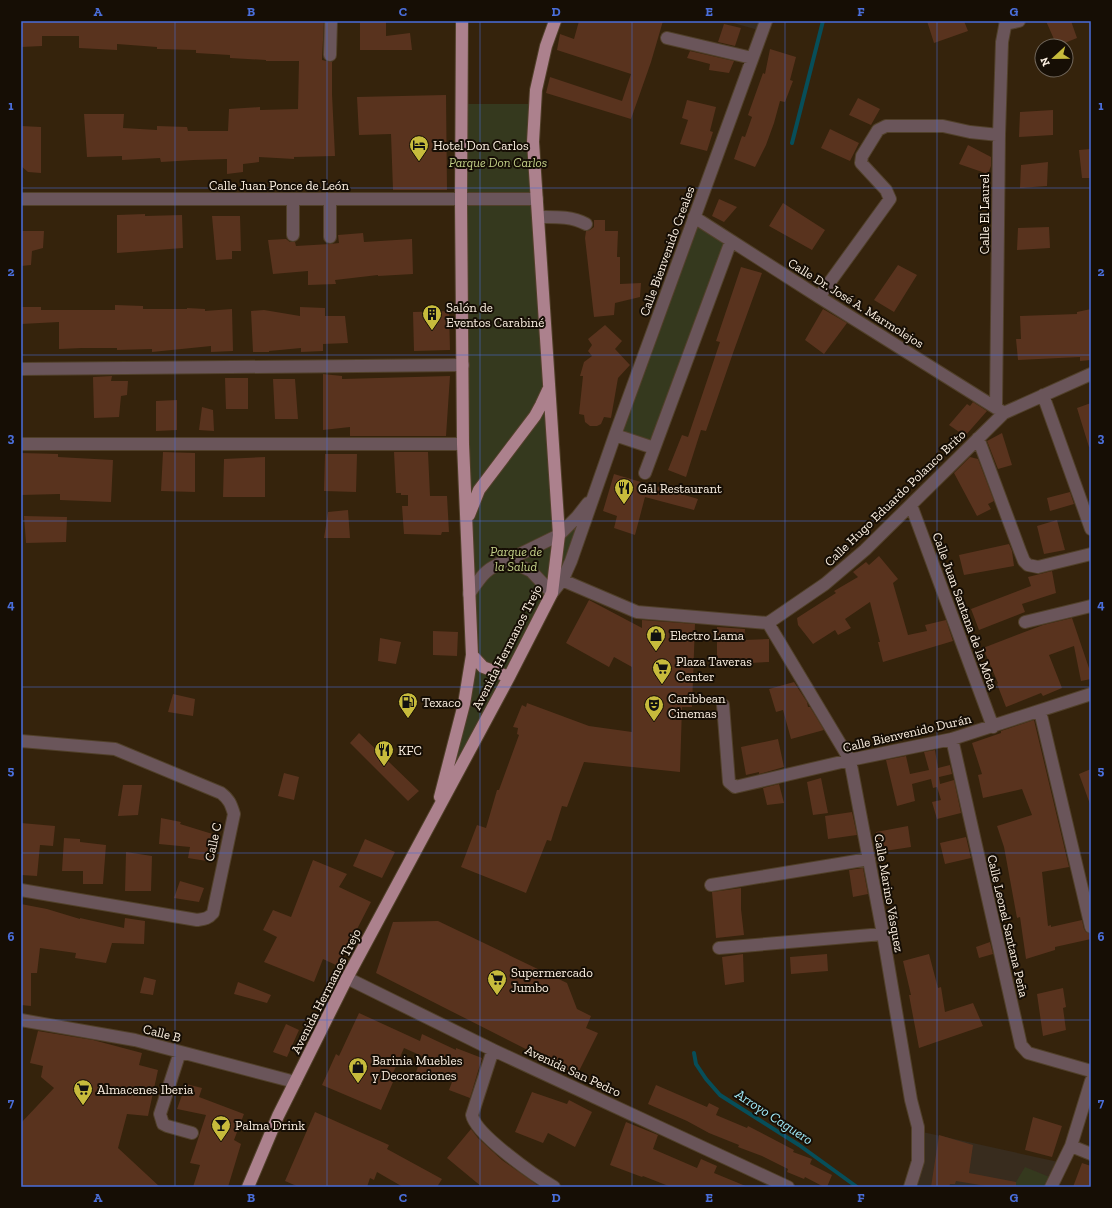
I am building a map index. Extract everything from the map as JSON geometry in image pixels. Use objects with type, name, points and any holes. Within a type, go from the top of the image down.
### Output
[{"type":"main road","points":[[462,21],[462,365],[467,520]]},
{"type":"main road","name":"Avenida Hermanos Trejo","points":[[248,1187],[278,1116],[347,978],[509,677],[559,578],[559,535],[533,142],[536,90],[546,46],[556,21]]},
{"type":"main road","name":"Avenida Hermanos Trejo","points":[[436,812],[464,704],[472,655],[467,520],[479,490],[535,416],[549,388]]},
{"type":"main road","points":[[472,655],[483,667],[509,677]]},
{"type":"street","points":[[330,56],[331,21]]},
{"type":"street","name":"Calle Bienvenido Creales","points":[[559,578],[571,560],[766,21]]},
{"type":"street","points":[[1005,21],[1010,23],[1019,21]]},
{"type":"street","name":"Calle El Laurel","points":[[1000,410],[999,136],[1002,42],[1005,21]]},
{"type":"street","points":[[667,38],[752,58]]},
{"type":"street","points":[[819,297],[890,199],[886,190],[861,163],[862,156],[878,130],[886,126],[943,126],[999,136]]},
{"type":"street","name":"Calle Juan Ponce de León","points":[[21,199],[537,199]]},
{"type":"street","points":[[292,199],[293,235]]},
{"type":"street","points":[[330,200],[330,237]]},
{"type":"street","points":[[538,217],[568,218],[579,220],[586,224]]},
{"type":"street","name":"Calle Dr. José A. Marmolejos","points":[[694,217],[1000,410]]},
{"type":"street","points":[[645,473],[731,241]]},
{"type":"street","points":[[21,369],[462,365]]},
{"type":"street","name":"Calle Hugo Eduardo Polanco Brito","points":[[768,623],[830,580],[865,550],[978,438],[1000,410],[1043,395],[1091,374]]},
{"type":"street","points":[[1043,395],[1091,529]]},
{"type":"street","points":[[615,435],[654,448]]},
{"type":"street","points":[[978,438],[1024,561],[1028,565],[1038,567],[1091,554]]},
{"type":"street","points":[[21,444],[464,444]]},
{"type":"street","name":"Calle Bienvenido Creales","points":[[469,594],[481,576],[495,565],[559,535],[588,504],[596,490]]},
{"type":"street","name":"Calle Juan Santana de la Mota","points":[[911,505],[993,727]]},
{"type":"street","points":[[508,560],[531,571],[552,593]]},
{"type":"street","points":[[559,578],[636,612],[768,623]]},
{"type":"street","points":[[1025,622],[1091,606]]},
{"type":"street","name":"Calle Marino Vásquez","points":[[768,623],[850,760],[883,934],[911,1100],[918,1127],[918,1161],[910,1187]]},
{"type":"street","name":"Calle Bienvenido Durán","points":[[723,705],[729,782],[735,787],[850,760],[952,739],[993,727],[1091,694]]},
{"type":"street","points":[[1040,711],[1091,926]]},
{"type":"street","name":"Calle Leonel Santana Peña","points":[[952,739],[1021,1045],[1028,1053],[1091,1071]]},
{"type":"street","name":"Calle C","points":[[21,741],[115,749],[221,793],[231,803],[234,814],[213,913],[205,919],[196,920],[21,890]]},
{"type":"street","points":[[711,885],[869,859]]},
{"type":"street","points":[[718,948],[883,934]]},
{"type":"street","name":"Avenida San Pedro","points":[[347,978],[493,1050],[788,1187]]},
{"type":"street","name":"Calle B","points":[[21,1020],[135,1040],[295,1082]]},
{"type":"street","points":[[493,1050],[472,1115],[474,1123],[506,1153],[527,1170],[554,1187]]},
{"type":"street","points":[[180,1052],[160,1114],[163,1124],[192,1133]]},
{"type":"street","points":[[1051,1187],[1071,1146],[1091,1081]]},
{"type":"street","points":[[1071,1146],[1091,1154]]},
{"type":"shaded area","points":[[726,21],[766,21],[762,31]]},
{"type":"shaded area","points":[[918,1131],[1063,1163],[1051,1187],[910,1187]]},
{"type":"green space","name":"Parque de la Salud","points":[[461,104],[535,104],[559,534],[588,504],[571,561],[436,812],[472,655]]},
{"type":"green space","points":[[694,217],[731,241],[653,451],[615,435]]},
{"type":"green space","points":[[1025,1167],[1052,1178],[1048,1187],[1015,1187],[1016,1182]]},
{"type":"building","points":[[21,21],[324,21],[322,60],[332,62],[335,156],[294,157],[294,159],[259,157],[259,162],[243,164],[243,172],[227,174],[227,159],[161,162],[160,158],[122,160],[122,156],[87,157],[84,114],[124,114],[123,128],[157,130],[157,126],[187,127],[188,131],[228,131],[229,109],[260,107],[260,110],[298,109],[299,61],[266,61],[230,58],[230,55],[196,53],[196,50],[157,49],[157,47],[117,44],[117,50],[79,48],[79,36],[42,36],[42,46],[21,47]]},
{"type":"building","points":[[360,21],[386,21],[386,36],[410,33],[412,50],[360,50]]},
{"type":"building","points":[[579,21],[663,21],[651,62],[631,119],[546,93],[550,77],[622,101],[631,74],[557,50],[560,34],[574,39]]},
{"type":"building","points":[[927,21],[964,21],[968,31],[934,43]]},
{"type":"building","points":[[1046,21],[1071,21],[1077,38],[1074,39],[1053,38]]},
{"type":"building","points":[[724,24],[741,28],[735,46],[718,42]]},
{"type":"building","points":[[770,49],[796,57],[790,80],[793,81],[785,102],[780,101],[766,145],[755,167],[734,159],[742,136],[745,137],[752,117],[748,115],[763,73],[765,74]]},
{"type":"building","points":[[690,51],[734,61],[729,73],[709,70],[710,64],[687,58]]},
{"type":"building","name":"Hotel Don Carlos","points":[[446,95],[447,190],[393,190],[391,134],[359,135],[357,97]]},
{"type":"building","points":[[858,98],[880,109],[871,125],[849,115]]},
{"type":"building","points":[[687,100],[716,107],[710,131],[713,132],[707,151],[680,144],[688,120],[682,118]]},
{"type":"building","points":[[1053,110],[1053,135],[1019,137],[1020,112]]},
{"type":"building","points":[[21,126],[41,127],[41,173],[28,172],[21,166]]},
{"type":"building","points":[[830,129],[859,143],[850,161],[821,148]]},
{"type":"building","points":[[968,145],[991,157],[991,166],[988,174],[959,164]]},
{"type":"building","points":[[1091,149],[1091,178],[1082,178],[1079,150]]},
{"type":"building","points":[[1048,162],[1047,186],[1020,188],[1021,165]]},
{"type":"building","points":[[719,199],[737,207],[724,222],[712,216]]},
{"type":"building","points":[[783,203],[825,230],[812,250],[769,226]]},
{"type":"building","points":[[145,214],[145,216],[182,215],[183,248],[117,253],[117,215]]},
{"type":"building","points":[[212,216],[240,216],[241,251],[232,251],[232,259],[216,260]]},
{"type":"building","points":[[594,220],[605,220],[605,231],[618,231],[617,257],[620,257],[620,284],[641,283],[640,297],[615,303],[614,315],[594,317],[585,238],[586,231],[594,227]]},
{"type":"building","points":[[1049,227],[1050,248],[1017,250],[1018,228]]},
{"type":"building","points":[[21,231],[44,231],[43,248],[32,251],[31,265],[21,266]]},
{"type":"building","points":[[363,233],[364,242],[412,239],[413,274],[378,275],[335,280],[336,284],[308,285],[308,271],[273,274],[268,240],[286,239],[290,242],[295,242],[296,246],[330,244],[339,243],[338,235]]},
{"type":"building","points":[[898,265],[917,275],[894,312],[874,300]]},
{"type":"building","points":[[741,267],[762,273],[706,431],[701,430],[686,477],[668,470],[682,435],[688,437],[720,342],[716,341]]},
{"type":"building","points":[[115,305],[143,306],[143,309],[187,308],[205,309],[205,311],[232,309],[233,351],[211,352],[211,346],[152,352],[152,349],[59,349],[59,322],[21,324],[21,307],[41,307],[41,310],[115,310]]},
{"type":"building","points":[[300,307],[325,308],[325,316],[345,316],[348,343],[323,344],[323,351],[301,352],[301,348],[269,352],[253,352],[251,311],[264,310],[300,316]]},
{"type":"building","points":[[823,309],[847,323],[824,354],[805,340]]},
{"type":"building","points":[[1091,309],[1091,360],[1080,361],[1080,357],[1018,360],[1016,339],[1021,339],[1020,316],[1077,314],[1077,312]]},
{"type":"building","name":"Salón de Eventos Carabiné","points":[[449,311],[450,350],[414,351],[413,312]]},
{"type":"building","points":[[605,325],[622,341],[615,349],[630,365],[618,378],[611,418],[604,417],[601,424],[597,426],[590,426],[585,422],[584,415],[579,414],[583,376],[580,376],[584,362],[592,356],[588,351],[592,345],[588,339]]},
{"type":"building","points":[[323,374],[342,376],[342,379],[450,376],[446,436],[350,436],[350,427],[323,430]]},
{"type":"building","points":[[112,376],[111,381],[128,381],[127,395],[121,396],[119,417],[94,418],[93,377]]},
{"type":"building","points":[[225,378],[248,378],[248,409],[226,409]]},
{"type":"building","points":[[273,379],[295,379],[298,419],[275,419]]},
{"type":"building","points":[[177,400],[177,430],[156,431],[156,401]]},
{"type":"building","points":[[973,402],[987,411],[965,436],[949,425],[967,404],[970,406]]},
{"type":"building","points":[[1091,403],[1091,447],[1089,447],[1077,408]]},
{"type":"building","points":[[202,407],[213,410],[214,431],[199,430]]},
{"type":"building","points":[[1002,433],[1012,465],[998,469],[987,441]]},
{"type":"building","points":[[163,452],[195,453],[195,492],[161,491]]},
{"type":"building","points":[[394,452],[428,452],[430,496],[447,496],[449,532],[442,532],[441,535],[404,534],[402,506],[408,506],[408,495],[396,493]]},
{"type":"building","points":[[21,453],[58,454],[58,457],[113,460],[111,502],[60,500],[60,494],[21,495]]},
{"type":"building","points":[[325,454],[357,454],[356,492],[324,491]]},
{"type":"building","points":[[265,457],[265,497],[223,497],[224,459]]},
{"type":"building","points":[[970,457],[978,459],[994,501],[988,504],[991,509],[977,516],[954,473]]},
{"type":"building","name":"Gål Restaurant","points":[[614,474],[698,499],[694,510],[645,497],[635,535],[614,528],[617,516],[603,511]]},
{"type":"building","points":[[1070,492],[1074,504],[1050,511],[1047,498]]},
{"type":"building","points":[[348,510],[350,538],[324,538],[328,512]]},
{"type":"building","points":[[24,516],[67,517],[66,542],[26,543]]},
{"type":"building","points":[[1057,520],[1065,550],[1044,554],[1037,526]]},
{"type":"building","points":[[1009,544],[1012,551],[1014,566],[964,575],[959,555]]},
{"type":"building","points":[[879,556],[898,579],[893,583],[908,635],[927,631],[925,625],[946,620],[953,641],[883,662],[878,642],[880,642],[870,602],[845,619],[851,628],[838,635],[835,630],[813,644],[798,625],[797,618],[836,593],[834,591],[858,577],[853,572],[866,562],[869,565]]},
{"type":"building","points":[[1052,571],[1056,593],[1022,604],[1025,612],[979,630],[971,609],[1031,586],[1028,577]]},
{"type":"building","points":[[589,600],[642,628],[642,620],[695,624],[692,707],[682,707],[680,772],[584,762],[567,807],[562,806],[551,841],[547,840],[526,893],[461,867],[477,825],[486,828],[497,790],[499,790],[519,735],[517,734],[518,728],[513,727],[522,705],[526,707],[527,703],[589,726],[632,732],[632,667],[614,657],[609,667],[566,643]]},
{"type":"building","points":[[1072,618],[1091,674],[1091,679],[1081,681],[1074,646],[1049,655],[1062,688],[1043,696],[1041,693],[1006,707],[997,684],[998,683],[983,648],[1043,625]]},
{"type":"building","points":[[717,627],[745,629],[744,640],[769,639],[769,662],[749,663],[748,659],[717,659]]},
{"type":"building","points":[[433,631],[458,632],[457,656],[433,655]]},
{"type":"building","points":[[380,638],[401,642],[396,664],[378,661]]},
{"type":"building","points":[[794,682],[807,702],[808,707],[810,707],[824,730],[791,739],[783,710],[776,712],[769,689]]},
{"type":"building","points":[[173,694],[195,699],[193,716],[168,712]]},
{"type":"building","points":[[1034,720],[1069,867],[1042,872],[1048,926],[1051,925],[1051,927],[1082,920],[1084,929],[1086,932],[1091,934],[1091,939],[1055,947],[1055,950],[1026,959],[1020,917],[1017,918],[1004,847],[997,826],[1032,815],[1022,789],[983,798],[978,775],[982,774],[972,743]]},
{"type":"building","name":"KFC","points":[[359,733],[419,791],[408,801],[350,743]]},
{"type":"building","points":[[778,739],[784,767],[759,774],[759,772],[746,775],[741,747]]},
{"type":"building","points":[[935,750],[938,768],[950,765],[952,774],[939,777],[940,784],[954,780],[961,813],[937,819],[932,802],[941,800],[937,787],[933,788],[931,779],[912,784],[915,801],[897,806],[886,760],[906,756],[910,774],[929,770],[924,752]]},
{"type":"building","points":[[1091,769],[1091,804],[1090,804],[1079,774]]},
{"type":"building","points":[[284,773],[299,777],[294,800],[278,796]]},
{"type":"building","points":[[821,778],[828,813],[813,815],[807,782]]},
{"type":"building","points":[[779,784],[784,803],[767,805],[763,788]]},
{"type":"building","points":[[123,785],[142,785],[138,815],[118,816]]},
{"type":"building","points":[[852,812],[857,835],[828,839],[825,816]]},
{"type":"building","points":[[161,818],[181,822],[180,824],[219,836],[213,862],[188,858],[190,847],[159,844]]},
{"type":"building","points":[[21,823],[55,826],[53,846],[40,845],[37,876],[21,875]]},
{"type":"building","points":[[908,826],[911,847],[878,852],[876,832]]},
{"type":"building","points":[[966,837],[971,858],[945,864],[940,843]]},
{"type":"building","points":[[64,838],[80,839],[80,842],[106,845],[103,884],[83,884],[83,871],[62,871]]},
{"type":"building","points":[[365,839],[395,852],[382,878],[353,866]]},
{"type":"building","points":[[126,852],[152,856],[151,891],[125,891]]},
{"type":"building","points":[[313,860],[347,874],[339,887],[371,902],[338,966],[323,959],[314,982],[264,962],[277,937],[263,930],[273,910],[291,917]]},
{"type":"building","points":[[863,868],[868,894],[853,897],[849,870]]},
{"type":"building","points":[[180,881],[204,888],[199,902],[174,898]]},
{"type":"building","points":[[741,888],[741,909],[744,935],[716,938],[712,892]]},
{"type":"building","points":[[21,904],[47,909],[80,919],[124,928],[125,918],[145,921],[144,944],[112,943],[106,963],[75,958],[76,953],[40,948],[37,973],[31,973],[31,1006],[21,1005]]},
{"type":"building","name":"Supermercado Jumbo","points":[[438,921],[567,983],[577,1009],[591,1016],[586,1028],[598,1033],[577,1075],[376,973],[393,922]]},
{"type":"building","points":[[990,942],[993,954],[979,958],[976,947]]},
{"type":"building","points":[[743,954],[744,982],[725,985],[722,957]]},
{"type":"building","points":[[827,954],[828,971],[791,974],[790,957]]},
{"type":"building","points":[[929,954],[938,988],[941,987],[945,1012],[973,1003],[983,1026],[919,1048],[909,995],[911,995],[903,961]]},
{"type":"building","points":[[144,977],[156,980],[153,995],[140,993]]},
{"type":"building","points":[[238,982],[271,995],[267,1003],[234,994]]},
{"type":"building","points":[[1063,988],[1066,1007],[1063,1008],[1066,1030],[1043,1036],[1037,994]]},
{"type":"building","points":[[359,1013],[420,1041],[422,1034],[456,1050],[456,1048],[482,1058],[470,1098],[449,1090],[452,1082],[416,1072],[422,1056],[404,1048],[390,1080],[393,1082],[381,1110],[322,1085],[336,1054],[339,1056]]},
{"type":"building","points":[[286,1024],[299,1030],[287,1057],[273,1052]]},
{"type":"building","name":"Almacenes Iberia","points":[[38,1031],[93,1040],[142,1053],[139,1065],[158,1070],[148,1116],[127,1114],[118,1148],[160,1187],[21,1187],[21,1123],[54,1088],[41,1077],[43,1066],[30,1063]]},
{"type":"building","points":[[186,1084],[202,1088],[199,1097],[244,1114],[234,1140],[241,1144],[228,1187],[193,1187],[200,1165],[190,1163],[206,1115],[177,1109]]},
{"type":"building","points":[[656,1085],[707,1107],[709,1103],[719,1108],[716,1115],[747,1128],[748,1126],[794,1150],[793,1152],[812,1159],[810,1164],[832,1175],[827,1187],[824,1187],[805,1177],[804,1179],[787,1172],[788,1169],[762,1156],[738,1147],[739,1145],[709,1133],[687,1121],[648,1104]]},
{"type":"building","points":[[532,1092],[567,1104],[569,1100],[592,1112],[575,1147],[548,1133],[543,1143],[515,1132]]},
{"type":"building","points":[[315,1112],[389,1145],[387,1149],[442,1179],[437,1187],[403,1187],[377,1172],[374,1180],[370,1178],[367,1187],[299,1187],[285,1181]]},
{"type":"building","points":[[1033,1117],[1062,1126],[1052,1157],[1025,1150]]},
{"type":"building","points":[[626,1122],[658,1135],[653,1149],[697,1168],[701,1159],[717,1166],[714,1173],[748,1187],[671,1187],[610,1165]]},
{"type":"building","points":[[471,1129],[478,1138],[502,1160],[540,1187],[482,1187],[447,1158]]},
{"type":"building","points":[[939,1135],[973,1145],[969,1173],[1016,1182],[1016,1187],[992,1187],[956,1181],[955,1184],[950,1184],[949,1187],[931,1187]]},
{"type":"building","points":[[1082,1163],[1091,1166],[1091,1187],[1073,1187]]},
{"type":"waterway","points":[[792,143],[823,21]]},
{"type":"waterway","name":"Arroyo Caguero","points":[[694,1053],[696,1064],[706,1079],[720,1095],[799,1145],[857,1187]]},
{"type":"place","name":"Hotel Don Carlos","points":[[419,162]]},
{"type":"place","name":"Salón de Eventos Carabiné","points":[[432,331]]},
{"type":"place","name":"Gål Restaurant","points":[[624,505]]},
{"type":"place","name":"Electro Lama","points":[[656,652]]},
{"type":"place","name":"Plaza Taveras Center","points":[[662,685]]},
{"type":"place","name":"Texaco","points":[[408,719]]},
{"type":"place","name":"Caribbean Cinemas","points":[[654,722]]},
{"type":"place","name":"KFC","points":[[384,767]]},
{"type":"place","name":"Supermercado Jumbo","points":[[497,996]]},
{"type":"place","name":"Barinia Muebles y Decoraciones","points":[[358,1084]]},
{"type":"place","name":"Almacenes Iberia","points":[[83,1106]]},
{"type":"place","name":"Palma Drink","points":[[221,1142]]},
{"type":"park label","name":"Parque Don Carlos","points":[[498,162]]}]
